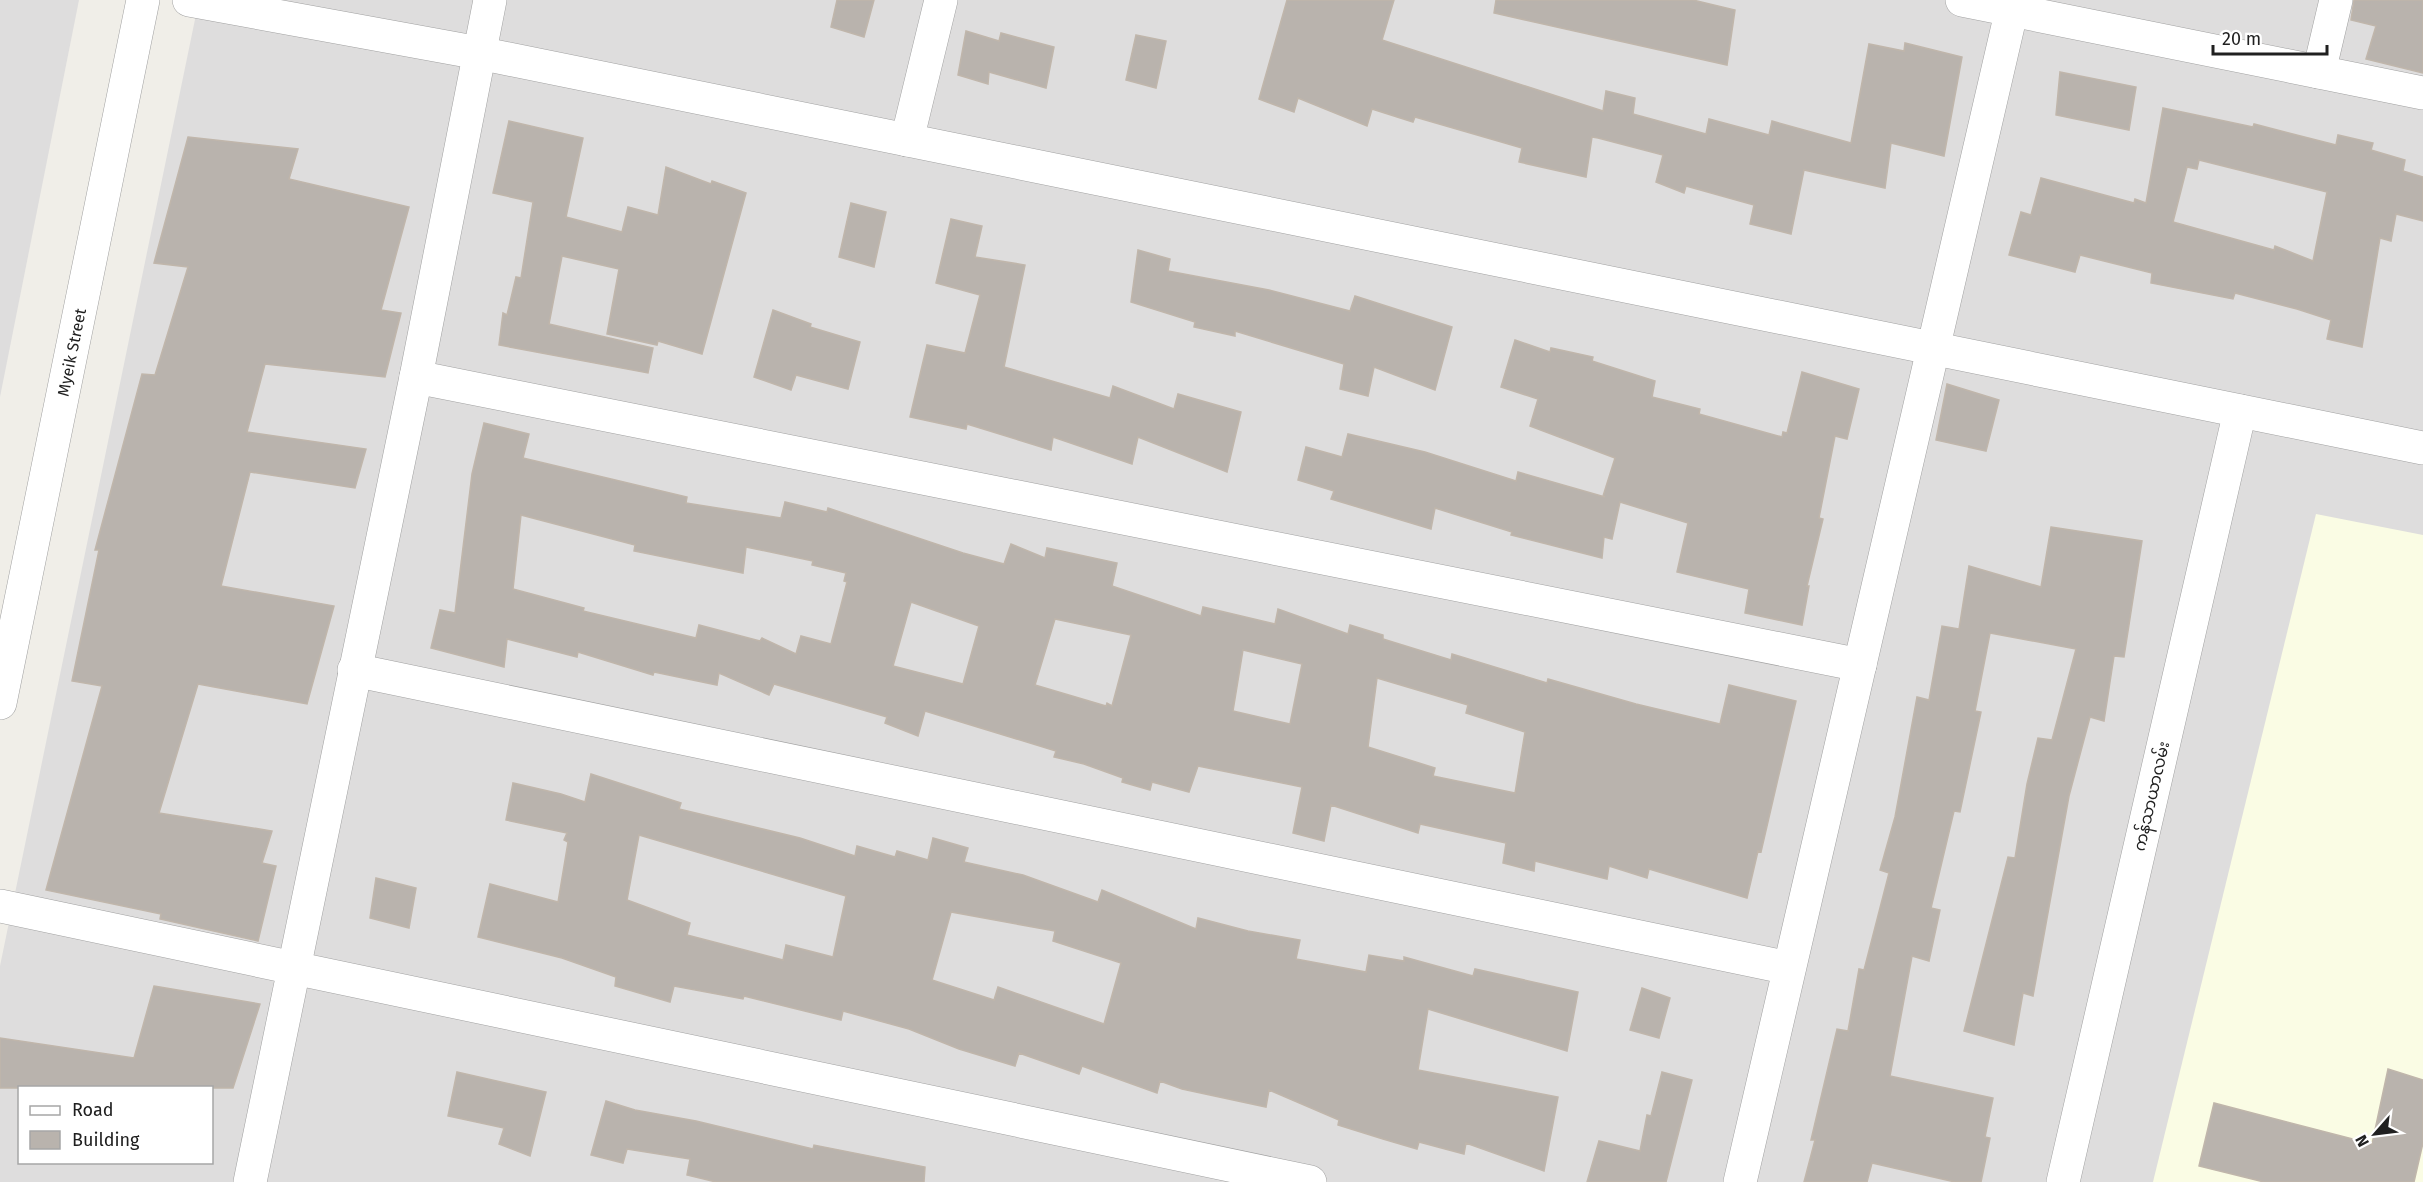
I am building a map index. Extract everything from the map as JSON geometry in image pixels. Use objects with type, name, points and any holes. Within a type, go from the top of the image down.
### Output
[{"type":"street","name":"Myeik Street","points":[[0,703],[143,0]]},
{"type":"street","points":[[189,0],[479,53],[2423,448]]},
{"type":"street","points":[[250,1182],[416,377],[490,0]]},
{"type":"street","points":[[908,140],[941,0]]},
{"type":"street","points":[[1962,0],[2013,5],[2423,93]]},
{"type":"street","points":[[2319,72],[2336,0]]},
{"type":"street","points":[[1740,1182],[2013,5]]},
{"type":"street","points":[[416,377],[1860,665]]},
{"type":"street","name":"ကန်သာယာလမ်း","points":[[2063,1182],[2240,411]]},
{"type":"street","points":[[354,670],[1789,968]]},
{"type":"street","points":[[0,906],[1310,1182]]},
{"type":"shaded area","points":[[0,0],[79,0],[0,397]]},
{"type":"shaded area","points":[[199,0],[2423,0],[2423,1182],[0,1182],[0,966]]},
{"type":"shaded area","points":[[2316,514],[2423,535],[2423,1182],[2153,1182]]},
{"type":"building","points":[[837,0],[874,0],[864,37],[831,27]]},
{"type":"building","points":[[1287,0],[1394,0],[1382,40],[1603,111],[1606,91],[1635,98],[1633,114],[1706,134],[1709,119],[1769,135],[1772,121],[1851,143],[1869,44],[1904,51],[1905,43],[1962,57],[1944,156],[1891,143],[1885,188],[1804,170],[1791,234],[1750,224],[1754,205],[1686,186],[1684,193],[1656,182],[1663,155],[1598,138],[1592,137],[1586,177],[1519,162],[1522,148],[1415,117],[1413,122],[1372,109],[1367,126],[1298,98],[1294,112],[1259,99]]},
{"type":"building","points":[[1496,0],[1693,0],[1735,10],[1727,65],[1494,13]]},
{"type":"building","points":[[2354,0],[2423,0],[2423,73],[2366,59],[2376,26],[2351,20]]},
{"type":"building","points":[[966,31],[999,41],[1001,33],[1054,47],[1046,88],[989,72],[988,84],[958,75]]},
{"type":"building","points":[[1136,35],[1166,41],[1156,88],[1126,80]]},
{"type":"building","points":[[2060,72],[2136,87],[2129,130],[2056,115]]},
{"type":"building","points":[[2163,108],[2253,127],[2254,124],[2336,145],[2338,135],[2373,143],[2371,150],[2405,160],[2403,171],[2423,177],[2423,221],[2396,214],[2391,241],[2380,238],[2362,347],[2327,339],[2331,320],[2297,309],[2235,293],[2233,299],[2151,283],[2152,273],[2080,255],[2075,272],[2009,255],[2021,212],[2031,215],[2041,178],[2134,203],[2135,199],[2146,203]],"holes":[[[2199,160],[2327,192],[2313,261],[2275,246],[2274,250],[2173,222],[2187,167],[2197,169]]]},
{"type":"building","points":[[509,121],[583,138],[566,217],[622,232],[628,207],[658,215],[666,167],[711,184],[712,181],[746,193],[702,354],[658,341],[657,345],[607,334],[619,269],[562,256],[549,324],[653,348],[648,373],[499,345],[503,313],[507,315],[516,277],[521,278],[533,202],[493,193]]},
{"type":"building","points":[[188,137],[298,149],[289,179],[409,207],[381,310],[401,313],[385,377],[265,364],[247,432],[366,449],[355,488],[250,472],[221,586],[334,606],[307,704],[198,684],[159,813],[272,831],[262,863],[276,866],[258,941],[160,919],[161,914],[46,890],[102,686],[72,681],[99,550],[95,550],[142,374],[155,375],[188,267],[154,263]]},
{"type":"building","points":[[851,203],[886,212],[874,267],[839,257]]},
{"type":"building","points":[[951,219],[982,226],[975,257],[1025,265],[1004,367],[1110,398],[1113,386],[1174,409],[1178,394],[1241,412],[1227,472],[1138,437],[1132,464],[1053,437],[1051,450],[967,424],[966,429],[910,417],[927,345],[965,353],[980,295],[936,283]]},
{"type":"building","points":[[1138,250],[1170,259],[1168,271],[1269,290],[1350,311],[1355,296],[1452,327],[1435,390],[1374,367],[1368,396],[1340,389],[1344,364],[1235,331],[1235,336],[1194,327],[1195,322],[1131,302]]},
{"type":"building","points":[[773,310],[811,324],[810,327],[860,342],[848,389],[796,375],[791,390],[754,377]]},
{"type":"building","points":[[1515,340],[1550,352],[1551,348],[1593,357],[1592,361],[1655,381],[1652,397],[1700,409],[1699,414],[1782,437],[1783,432],[1787,433],[1802,372],[1859,389],[1847,439],[1835,436],[1819,518],[1823,519],[1807,586],[1809,586],[1802,625],[1745,613],[1749,589],[1677,572],[1688,523],[1620,502],[1612,539],[1604,537],[1602,558],[1511,535],[1512,532],[1435,508],[1431,529],[1331,499],[1334,491],[1298,480],[1306,447],[1342,457],[1348,434],[1425,452],[1516,481],[1518,472],[1605,497],[1603,496],[1615,458],[1530,426],[1538,399],[1501,387]]},
{"type":"building","points":[[1947,384],[1999,400],[1986,451],[1936,440]]},
{"type":"building","points":[[484,423],[529,434],[523,458],[687,497],[686,503],[781,518],[785,502],[827,512],[828,508],[963,553],[1004,564],[1011,544],[1045,558],[1047,548],[1117,563],[1112,586],[1201,616],[1203,607],[1275,624],[1278,609],[1348,634],[1350,625],[1383,635],[1383,639],[1451,660],[1452,654],[1547,683],[1548,679],[1636,704],[1720,724],[1729,685],[1796,701],[1761,852],[1758,851],[1747,898],[1649,869],[1647,878],[1609,866],[1607,879],[1535,861],[1534,871],[1503,863],[1506,843],[1420,824],[1418,833],[1331,805],[1324,841],[1293,833],[1302,787],[1198,766],[1189,792],[1152,782],[1150,790],[1122,782],[1123,778],[1084,764],[1054,757],[1056,751],[925,711],[918,736],[885,723],[887,717],[774,684],[769,695],[719,673],[717,685],[654,672],[653,675],[578,652],[577,657],[507,639],[504,667],[431,648],[440,610],[455,613],[472,474]],"holes":[[[521,515],[635,545],[634,551],[743,573],[746,547],[813,561],[812,565],[846,573],[844,581],[847,582],[831,644],[801,636],[796,654],[762,638],[760,641],[699,625],[696,638],[583,611],[584,608],[513,589]],[[911,602],[979,626],[963,684],[893,666]],[[1055,619],[1131,635],[1112,706],[1035,685]],[[1243,650],[1302,664],[1290,724],[1233,711]],[[1377,678],[1468,705],[1466,713],[1525,732],[1515,793],[1433,776],[1435,768],[1368,747]]]},
{"type":"building","points":[[2051,527],[2142,541],[2124,657],[2114,656],[2104,721],[2090,717],[2069,796],[2033,996],[2023,993],[2014,1045],[1964,1031],[2008,857],[2015,858],[2027,784],[2038,738],[2052,740],[2076,649],[1990,633],[1975,711],[1981,712],[1960,812],[1954,811],[1931,908],[1940,910],[1929,961],[1912,956],[1890,1076],[1993,1098],[1985,1137],[1990,1138],[1981,1182],[1955,1182],[1872,1163],[1867,1182],[1804,1182],[1815,1140],[1811,1140],[1837,1029],[1848,1031],[1859,969],[1864,970],[1889,873],[1880,870],[1895,817],[1917,697],[1929,700],[1942,626],[1959,629],[1969,566],[2041,587]]},
{"type":"building","points":[[591,774],[681,803],[679,809],[800,838],[855,856],[857,846],[895,857],[897,851],[928,860],[933,838],[968,848],[964,862],[1023,875],[1098,902],[1102,890],[1196,929],[1198,918],[1248,931],[1300,940],[1296,959],[1366,972],[1369,955],[1404,961],[1404,957],[1473,976],[1475,969],[1578,992],[1567,1051],[1428,1009],[1418,1070],[1558,1097],[1544,1171],[1466,1143],[1464,1154],[1419,1142],[1417,1149],[1383,1139],[1338,1125],[1339,1120],[1269,1090],[1266,1107],[1182,1089],[1160,1081],[1157,1093],[1082,1066],[1079,1074],[1019,1053],[1015,1066],[959,1049],[909,1029],[843,1011],[841,1020],[744,996],[743,999],[674,986],[670,1002],[615,986],[616,977],[562,958],[478,937],[490,884],[558,902],[568,842],[564,840],[567,833],[506,820],[513,783],[585,802]],"holes":[[[639,835],[846,896],[833,957],[786,945],[783,960],[687,935],[690,923],[627,900]],[[951,912],[1055,931],[1053,941],[1121,963],[1104,1024],[998,987],[994,1000],[932,980]]]},
{"type":"building","points":[[376,878],[416,888],[409,928],[370,918]]},
{"type":"building","points":[[154,986],[260,1004],[233,1088],[213,1088],[213,1086],[18,1086],[18,1088],[0,1088],[0,1038],[134,1058]]},
{"type":"building","points":[[1642,988],[1670,998],[1659,1038],[1630,1030]]},
{"type":"building","points":[[2388,1069],[2423,1080],[2423,1143],[2414,1182],[2264,1182],[2199,1166],[2214,1103],[2372,1144]]},
{"type":"building","points":[[457,1072],[546,1092],[530,1156],[499,1144],[504,1128],[448,1116]]},
{"type":"building","points":[[1662,1072],[1692,1080],[1666,1182],[1587,1182],[1599,1141],[1640,1151],[1647,1115],[1651,1116]]},
{"type":"building","points":[[606,1101],[635,1110],[696,1121],[813,1149],[814,1145],[925,1167],[924,1182],[716,1182],[687,1175],[690,1159],[627,1149],[623,1163],[591,1155]]}]
